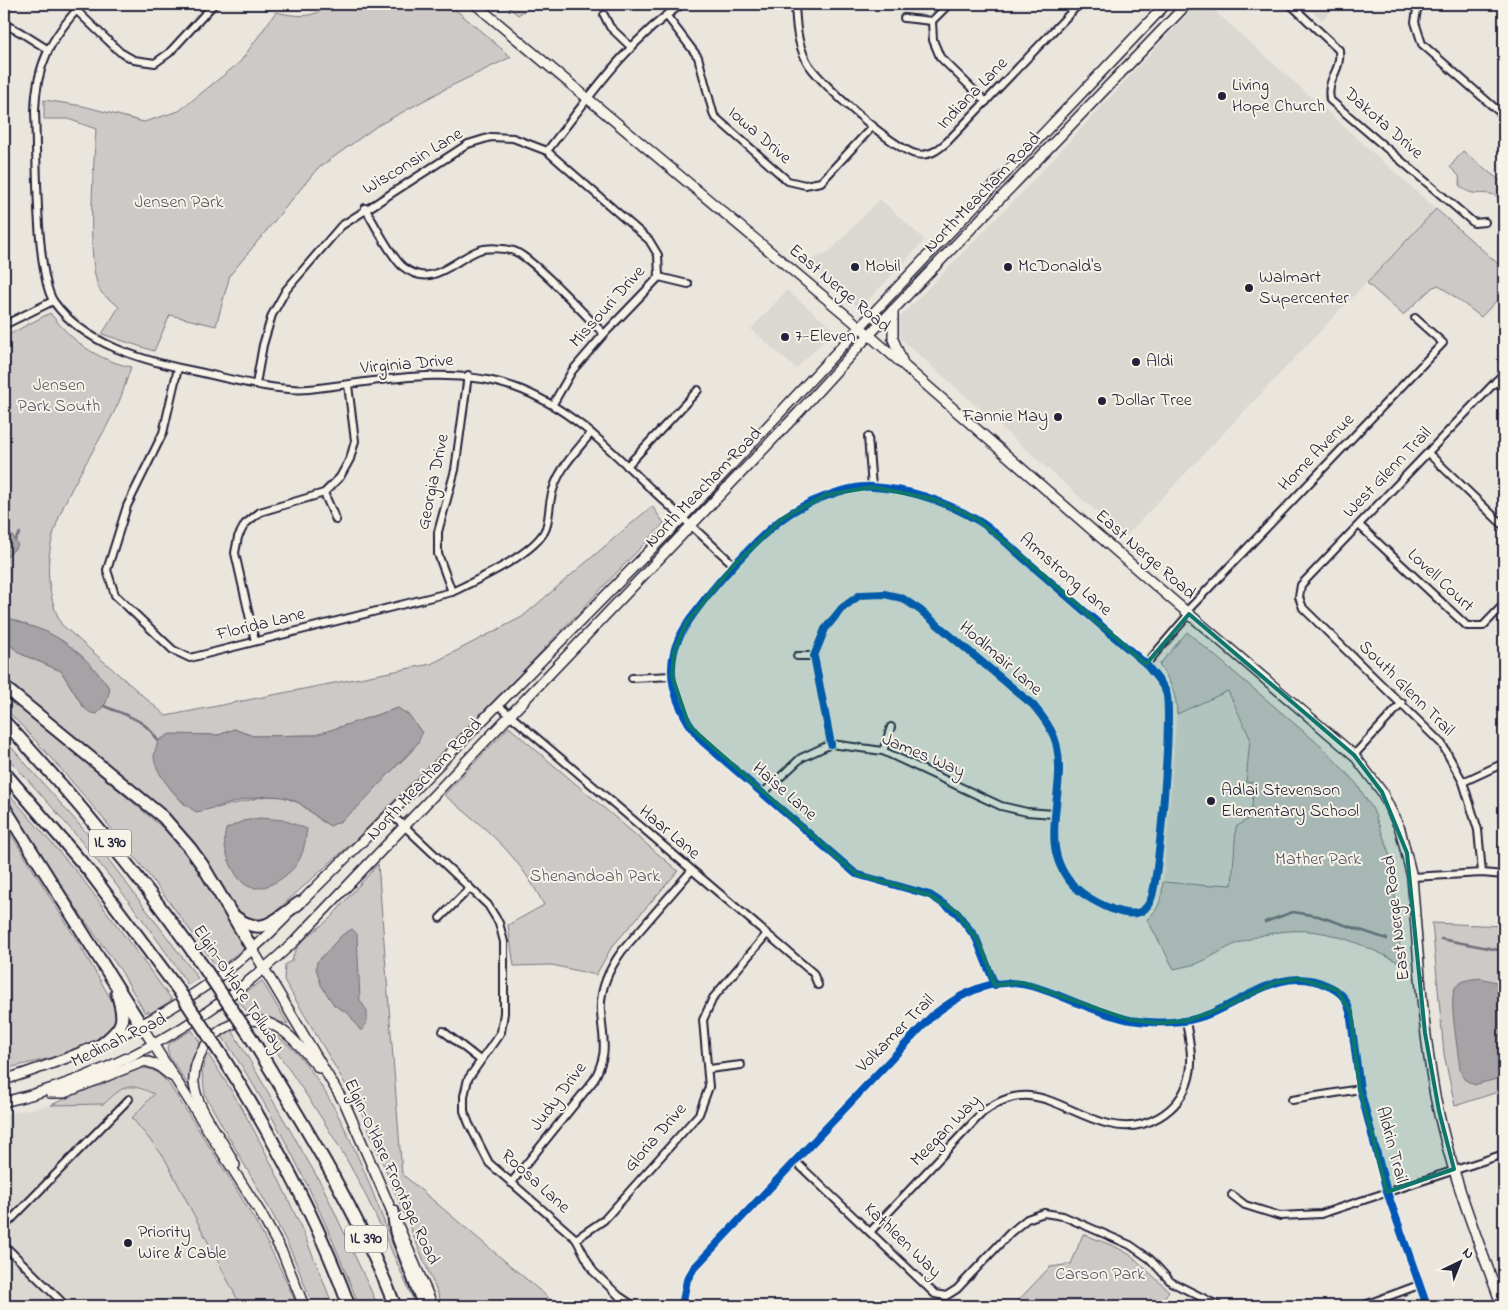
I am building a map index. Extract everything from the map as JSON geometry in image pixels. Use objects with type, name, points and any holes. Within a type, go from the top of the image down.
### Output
[{"type":"highway","points":[[4,687],[162,817],[190,848],[253,950]]},
{"type":"highway","name":"Elgin-O'Hare Tollway","points":[[4,722],[86,813],[134,873],[207,972],[250,1036],[332,1174],[365,1238],[395,1306]]},
{"type":"highway","name":"IL 390","points":[[4,772],[89,872],[179,991],[222,1056],[253,1106],[300,1193],[349,1306]]},
{"type":"highway","points":[[4,807],[141,1025]]},
{"type":"highway","points":[[231,913],[252,927],[262,927],[299,903]]},
{"type":"highway","points":[[101,1045],[120,1028],[123,1018],[112,979]]},
{"type":"highway","points":[[393,1211],[396,1232],[424,1306]]},
{"type":"main road","name":"East Nerge Road","points":[[475,4],[860,326],[1188,613],[1354,755],[1382,792],[1400,829],[1412,877],[1425,1033],[1438,1110],[1454,1169],[1502,1306]]},
{"type":"main road","name":"North Meacham Road","points":[[228,970],[253,950],[682,518],[860,326],[1166,4]]},
{"type":"main road","name":"North Meacham Road","points":[[241,990],[295,941],[691,526],[869,335],[1188,4]]},
{"type":"main road","points":[[893,310],[893,339],[904,366]]},
{"type":"main road","name":"Elgin-O'Hare Frontage Road","points":[[253,950],[330,1078],[363,1142],[433,1306]]},
{"type":"main road","name":"Medinah Road","points":[[4,1080],[101,1045],[188,998],[228,970]]},
{"type":"main road","name":"Medinah Road","points":[[4,1102],[42,1093],[100,1072],[155,1045],[241,990]]},
{"type":"main road","points":[[241,1180],[230,1154],[196,1096],[194,1082],[196,1067],[205,1044],[223,1029],[245,1020],[268,1023],[281,1029],[330,1078]]},
{"type":"main road","points":[[141,1025],[241,1180],[283,1254],[304,1306]]},
{"type":"main road","points":[[42,1093],[64,1093],[146,1061],[157,1065],[176,1081]]},
{"type":"street","points":[[4,325],[53,301],[44,270],[41,236],[35,87],[47,49],[82,4]]},
{"type":"street","points":[[76,10],[120,52],[134,60],[155,63],[169,53],[214,4]]},
{"type":"street","points":[[547,151],[631,47],[666,15],[682,4]]},
{"type":"street","name":"Indiana Lane","points":[[795,4],[797,38],[806,62],[821,80],[905,150],[927,155],[948,142],[1079,4]]},
{"type":"street","points":[[949,4],[932,21],[933,40],[940,57],[986,102]]},
{"type":"street","name":"Dakota Drive","points":[[1290,4],[1339,50],[1340,60],[1328,88],[1330,100],[1474,223],[1485,222]]},
{"type":"street","points":[[1421,4],[1417,10],[1415,22],[1417,34],[1422,44],[1504,116]]},
{"type":"street","points":[[604,15],[610,27],[631,47]]},
{"type":"street","name":"Iowa Drive","points":[[666,15],[698,57],[714,116],[788,181],[805,184],[821,182],[874,126]]},
{"type":"street","points":[[904,18],[932,21]]},
{"type":"street","points":[[4,24],[47,49]]},
{"type":"street","name":"Wisconsin Lane","points":[[256,384],[265,338],[272,315],[286,290],[341,226],[365,208],[468,144],[491,137],[512,138],[547,151]]},
{"type":"street","name":"Missouri Drive","points":[[547,151],[649,240],[658,255],[659,276],[572,371],[553,404]]},
{"type":"street","points":[[365,208],[401,264],[415,275],[436,274],[478,250],[496,248],[515,252],[530,262],[604,334]]},
{"type":"street","points":[[659,276],[688,284]]},
{"type":"street","name":"Virginia Drive","points":[[53,301],[78,328],[104,344],[178,368],[256,384],[303,390],[433,374],[468,375],[514,387],[553,404],[591,433],[734,565]]},
{"type":"street","name":"Home Avenue","points":[[1146,664],[1188,613],[1443,343],[1414,318]]},
{"type":"street","name":"Florida Lane","points":[[178,368],[162,433],[127,506],[107,570],[115,595],[173,650],[190,658],[452,592],[482,578],[536,544],[546,528],[551,496],[561,469],[591,433]]},
{"type":"street","name":"West Glenn Trail","points":[[1299,597],[1301,585],[1504,373]]},
{"type":"street","name":"Georgia Drive","points":[[452,592],[438,554],[438,532],[454,470],[468,375]]},
{"type":"street","points":[[1496,381],[1504,389]]},
{"type":"street","points":[[254,641],[235,554],[238,537],[245,524],[260,512],[324,493],[340,477],[350,459],[355,441],[348,385]]},
{"type":"street","points":[[627,466],[698,390]]},
{"type":"street","points":[[868,437],[872,487]]},
{"type":"street","points":[[1428,453],[1504,526]]},
{"type":"street","name":"Armstrong Lane","points":[[734,565],[782,519],[825,495],[872,487],[934,498],[979,520],[1146,664],[1166,692],[1170,711],[1156,866],[1152,899],[1142,911]]},
{"type":"street","points":[[324,493],[336,520]]},
{"type":"street","name":"Lovell Court","points":[[1359,525],[1467,626],[1484,626],[1504,604]]},
{"type":"street","name":"Haise Lane","points":[[734,565],[686,623],[674,652],[672,676],[680,708],[689,726],[703,742],[856,874],[930,895],[957,913],[976,938],[995,985]]},
{"type":"street","name":"Hodlmair Lane","points":[[814,656],[825,629],[842,608],[860,595],[884,594],[902,598],[920,610],[1033,705],[1048,724],[1057,746],[1060,772],[1054,814],[1054,845],[1063,870],[1072,884],[1085,896],[1102,904],[1128,914],[1142,911]]},
{"type":"street","name":"South Glenn Trail","points":[[1299,597],[1303,608],[1442,744],[1463,782],[1478,830],[1482,873]]},
{"type":"street","points":[[763,794],[801,758],[831,744],[814,656],[797,656]]},
{"type":"street","points":[[632,678],[672,676]]},
{"type":"street","points":[[1354,755],[1402,703]]},
{"type":"street","name":"Haar Lane","points":[[498,705],[813,973],[818,985]]},
{"type":"street","points":[[883,751],[891,728]]},
{"type":"street","name":"James Way","points":[[831,744],[883,751],[1001,806],[1027,812],[1054,814]]},
{"type":"street","points":[[1463,782],[1504,763]]},
{"type":"street","name":"Roosa Lane","points":[[389,814],[488,905],[499,923],[504,942],[502,1022],[496,1039],[468,1079],[464,1096],[464,1111],[489,1163],[576,1239],[593,1271],[619,1296],[634,1306]]},
{"type":"street","name":"Judy Drive","points":[[511,1183],[594,1080],[603,1063],[606,1047],[601,1010],[605,980],[613,964],[622,950],[692,872]]},
{"type":"street","points":[[1412,877],[1482,873],[1504,875]]},
{"type":"street","points":[[440,918],[470,888]]},
{"type":"street","name":"Gloria Drive","points":[[576,1239],[604,1220],[699,1114],[710,1087],[709,1069],[703,1037],[703,1020],[713,998],[766,934]]},
{"type":"street","name":"Volkamer Trail","points":[[682,1306],[687,1280],[694,1268],[932,1016],[952,1000],[970,991],[995,985],[1023,983],[1049,990],[1130,1020],[1158,1023],[1186,1021],[1210,1013],[1274,983],[1298,979],[1320,982],[1338,990]]},
{"type":"street","name":"Aldrin Trail","points":[[1338,990],[1347,1000],[1350,1012],[1360,1089],[1387,1192],[1427,1306]]},
{"type":"street","name":"Meegan Way","points":[[870,1232],[982,1113],[995,1103],[1012,1096],[1038,1098],[1109,1124],[1132,1127],[1152,1121],[1169,1111],[1181,1096],[1190,1077],[1191,1056],[1186,1021]]},
{"type":"street","points":[[443,1031],[480,1060]]},
{"type":"street","points":[[709,1069],[741,1065]]},
{"type":"street","points":[[1292,1100],[1360,1089]]},
{"type":"street","points":[[4,1227],[129,1099]]},
{"type":"street","points":[[1232,1195],[1245,1205],[1280,1216],[1321,1214],[1504,1154]]},
{"type":"street","name":"Kathleen Way","points":[[795,1161],[935,1294],[946,1296],[957,1289],[1010,1233],[1026,1219],[1044,1213],[1063,1216],[1130,1245],[1150,1259],[1171,1282],[1218,1306]]},
{"type":"street","points":[[4,1245],[66,1306]]},
{"type":"street","points":[[1362,1306],[1419,1285]]},
{"type":"highlighted area","points":[[872,487],[934,499],[979,520],[1146,664],[1189,614],[1354,755],[1382,792],[1407,853],[1425,1033],[1439,1111],[1454,1169],[1387,1192],[1360,1089],[1350,1012],[1337,990],[1298,979],[1274,983],[1210,1013],[1186,1021],[1158,1023],[1130,1020],[1023,983],[995,985],[976,938],[957,913],[930,895],[856,874],[689,726],[672,676],[674,652],[686,623],[734,565],[782,519],[825,495]]},
{"type":"shaded area","points":[[1196,4],[1207,4],[1436,209],[1125,537],[901,339],[899,318],[1028,186]]},
{"type":"shaded area","points":[[1304,4],[1338,4],[1322,20]]},
{"type":"shaded area","points":[[880,199],[925,240],[860,309],[806,262],[828,253]]},
{"type":"shaded area","points":[[787,290],[834,330],[796,369],[751,329]]},
{"type":"shaded area","points":[[12,535],[18,545],[4,560],[4,541]]},
{"type":"shaded area","points":[[4,615],[57,637],[90,664],[110,689],[106,703],[97,714],[91,713],[84,708],[61,671],[21,654],[4,640]]},
{"type":"shaded area","name":"Adlai Stevenson Elementary School","points":[[1227,691],[1250,738],[1246,782],[1254,783],[1251,817],[1232,885],[1216,884],[1213,886],[1163,882],[1177,714]]},
{"type":"shaded area","points":[[398,708],[410,716],[422,733],[418,743],[359,806],[341,821],[330,826],[299,803],[287,798],[274,796],[248,799],[196,812],[170,788],[159,772],[154,757],[158,741],[170,734],[219,735],[234,729],[253,736],[315,735]]},
{"type":"shaded area","points":[[260,818],[284,820],[307,829],[299,861],[292,870],[273,884],[252,888],[241,881],[236,875],[228,859],[225,834],[226,829],[243,821]]},
{"type":"shaded area","points":[[352,929],[357,934],[360,1000],[367,1011],[367,1021],[363,1030],[360,1030],[349,1014],[334,1005],[321,985],[316,968],[317,962],[342,935]]},
{"type":"shaded area","points":[[1480,978],[1504,984],[1504,1077],[1474,1085],[1464,1079],[1460,1071],[1453,1015],[1453,994],[1455,988],[1460,983]]},
{"type":"shaded area","points":[[129,1085],[154,1095],[132,1118],[164,1157],[241,1306],[4,1306],[4,1114],[51,1105],[104,1104],[121,1088]]},
{"type":"green space","name":"Jensen Park","points":[[328,4],[449,4],[511,57],[447,88],[377,126],[317,169],[230,275],[216,326],[170,315],[154,351],[102,334],[119,307],[101,292],[96,280],[93,262],[92,188],[96,129],[68,119],[44,119],[44,100],[83,106],[144,122],[179,111],[240,62],[276,12],[290,15],[311,15],[317,13]]},
{"type":"green space","points":[[504,4],[534,4],[518,15]]},
{"type":"green space","points":[[1463,151],[1504,184],[1504,201],[1492,194],[1471,193],[1460,186],[1459,176],[1450,167]]},
{"type":"green space","points":[[1436,209],[1504,269],[1504,293],[1481,317],[1439,285],[1433,287],[1403,315],[1367,283]]},
{"type":"green space","name":"Jensen Park South","points":[[50,313],[85,348],[118,364],[131,367],[117,406],[74,484],[62,510],[53,537],[49,565],[51,593],[61,624],[166,716],[431,664],[522,617],[652,506],[664,523],[519,675],[353,842],[274,913],[259,921],[245,918],[238,911],[199,850],[176,822],[4,679],[4,640],[21,654],[61,671],[84,708],[110,689],[93,668],[67,645],[4,615],[4,560],[18,545],[6,538],[4,541],[4,337]],"holes":[[[398,708],[410,717],[422,733],[412,751],[341,821],[323,822],[299,803],[283,797],[266,796],[217,808],[185,805],[173,792],[159,770],[158,741],[170,735],[219,735],[234,729],[253,736],[316,735]]]},
{"type":"green space","name":"Mather Park","points":[[1187,632],[1323,748],[1356,783],[1373,810],[1387,846],[1392,866],[1402,964],[1342,938],[1324,933],[1285,931],[1235,944],[1196,964],[1174,969],[1147,919],[1160,903],[1163,882],[1213,886],[1215,884],[1232,885],[1236,827],[1251,817],[1254,783],[1246,782],[1250,738],[1228,691],[1177,714],[1172,688],[1159,665]]},
{"type":"green space","points":[[4,693],[170,834],[202,876],[245,946],[244,948],[218,969],[168,900],[116,834],[61,769],[4,707]]},
{"type":"green space","name":"Shenandoah Park","points":[[509,727],[678,871],[611,948],[596,975],[552,965],[514,966],[508,925],[544,905],[524,871],[513,857],[475,820],[444,795]]},
{"type":"green space","points":[[4,739],[99,847],[198,978],[188,985],[146,924],[101,865],[4,754]]},
{"type":"green space","points":[[4,788],[81,877],[172,1000],[150,1014],[148,1011],[145,1013],[121,971],[81,915],[4,798]]},
{"type":"green space","points":[[4,823],[78,942],[112,1001],[116,1016],[112,1027],[96,1040],[51,1058],[4,1069]]},
{"type":"green space","points":[[378,864],[402,1174],[558,1306],[443,1306],[360,1109],[284,980],[285,965],[292,960],[298,946],[334,914]]},
{"type":"green space","points":[[1432,923],[1504,926],[1504,1090],[1455,1106],[1444,1054]]},
{"type":"green space","points":[[262,981],[288,1024],[250,1016],[237,998]]},
{"type":"green space","points":[[259,1027],[283,1040],[305,1063],[325,1091],[359,1159],[419,1306],[416,1306],[373,1210],[344,1155],[314,1106]]},
{"type":"green space","points":[[192,1030],[200,1042],[190,1065],[190,1088],[169,1056],[167,1047],[170,1043]]},
{"type":"green space","points":[[232,1030],[323,1187],[378,1306],[359,1306],[315,1201],[281,1133],[222,1036]]},
{"type":"green space","points":[[207,1053],[261,1143],[293,1209],[333,1306],[313,1306],[292,1253],[274,1217],[205,1095],[202,1071]]},
{"type":"green space","points":[[144,1068],[155,1071],[169,1084],[204,1138],[255,1220],[297,1306],[241,1306],[164,1157],[132,1118],[154,1094],[138,1088],[127,1087],[104,1104],[51,1105],[135,1069]]},
{"type":"green space","name":"Carson Park","points":[[1083,1234],[1116,1247],[1132,1256],[1169,1291],[1158,1306],[1013,1306],[1050,1267],[1071,1264]]},
{"type":"waterway","points":[[15,540],[20,533]]},
{"type":"waterway","points":[[104,706],[141,723],[158,741]]},
{"type":"waterway","points":[[1265,922],[1293,912],[1318,916],[1387,939]]},
{"type":"waterway","points":[[1441,939],[1504,951]]},
{"type":"cycle path","points":[[831,744],[814,656],[825,629],[842,608],[860,595],[884,594],[902,598],[920,610],[1033,705],[1041,714],[1051,730],[1057,747],[1059,765],[1054,837],[1056,854],[1062,870],[1074,886],[1096,902],[1116,911],[1135,913],[1142,911],[1151,899],[1158,861],[1168,729],[1168,705],[1166,692],[1162,685],[1146,664],[984,524],[940,502],[887,488],[862,487],[838,492],[813,501],[782,519],[754,544],[720,581],[679,637],[672,664],[674,689],[682,712],[703,742],[856,874],[930,895],[957,913],[976,938],[995,985]]},
{"type":"cycle path","points":[[682,1306],[687,1280],[694,1268],[932,1016],[961,996],[987,986],[1010,983],[1032,986],[1101,1012],[1130,1020],[1170,1022],[1201,1017],[1271,985],[1289,980],[1307,979],[1326,985],[1342,995],[1350,1012],[1360,1089],[1387,1192],[1427,1306]]},
{"type":"place","name":"Living Hope Church","points":[[1222,96]]},
{"type":"place","name":"Mobil","points":[[855,267]]},
{"type":"place","name":"McDonald's","points":[[1008,267]]},
{"type":"place","name":"Walmart Supercenter","points":[[1249,288]]},
{"type":"place","name":"7-Eleven","points":[[785,337]]},
{"type":"place","name":"Aldi","points":[[1136,362]]},
{"type":"place","name":"Dollar Tree","points":[[1102,401]]},
{"type":"place","name":"Fannie May","points":[[1058,417]]},
{"type":"place","name":"Adlai Stevenson Elementary School","points":[[1211,801]]},
{"type":"place","name":"Priority Wire & Cable","points":[[128,1243]]}]
